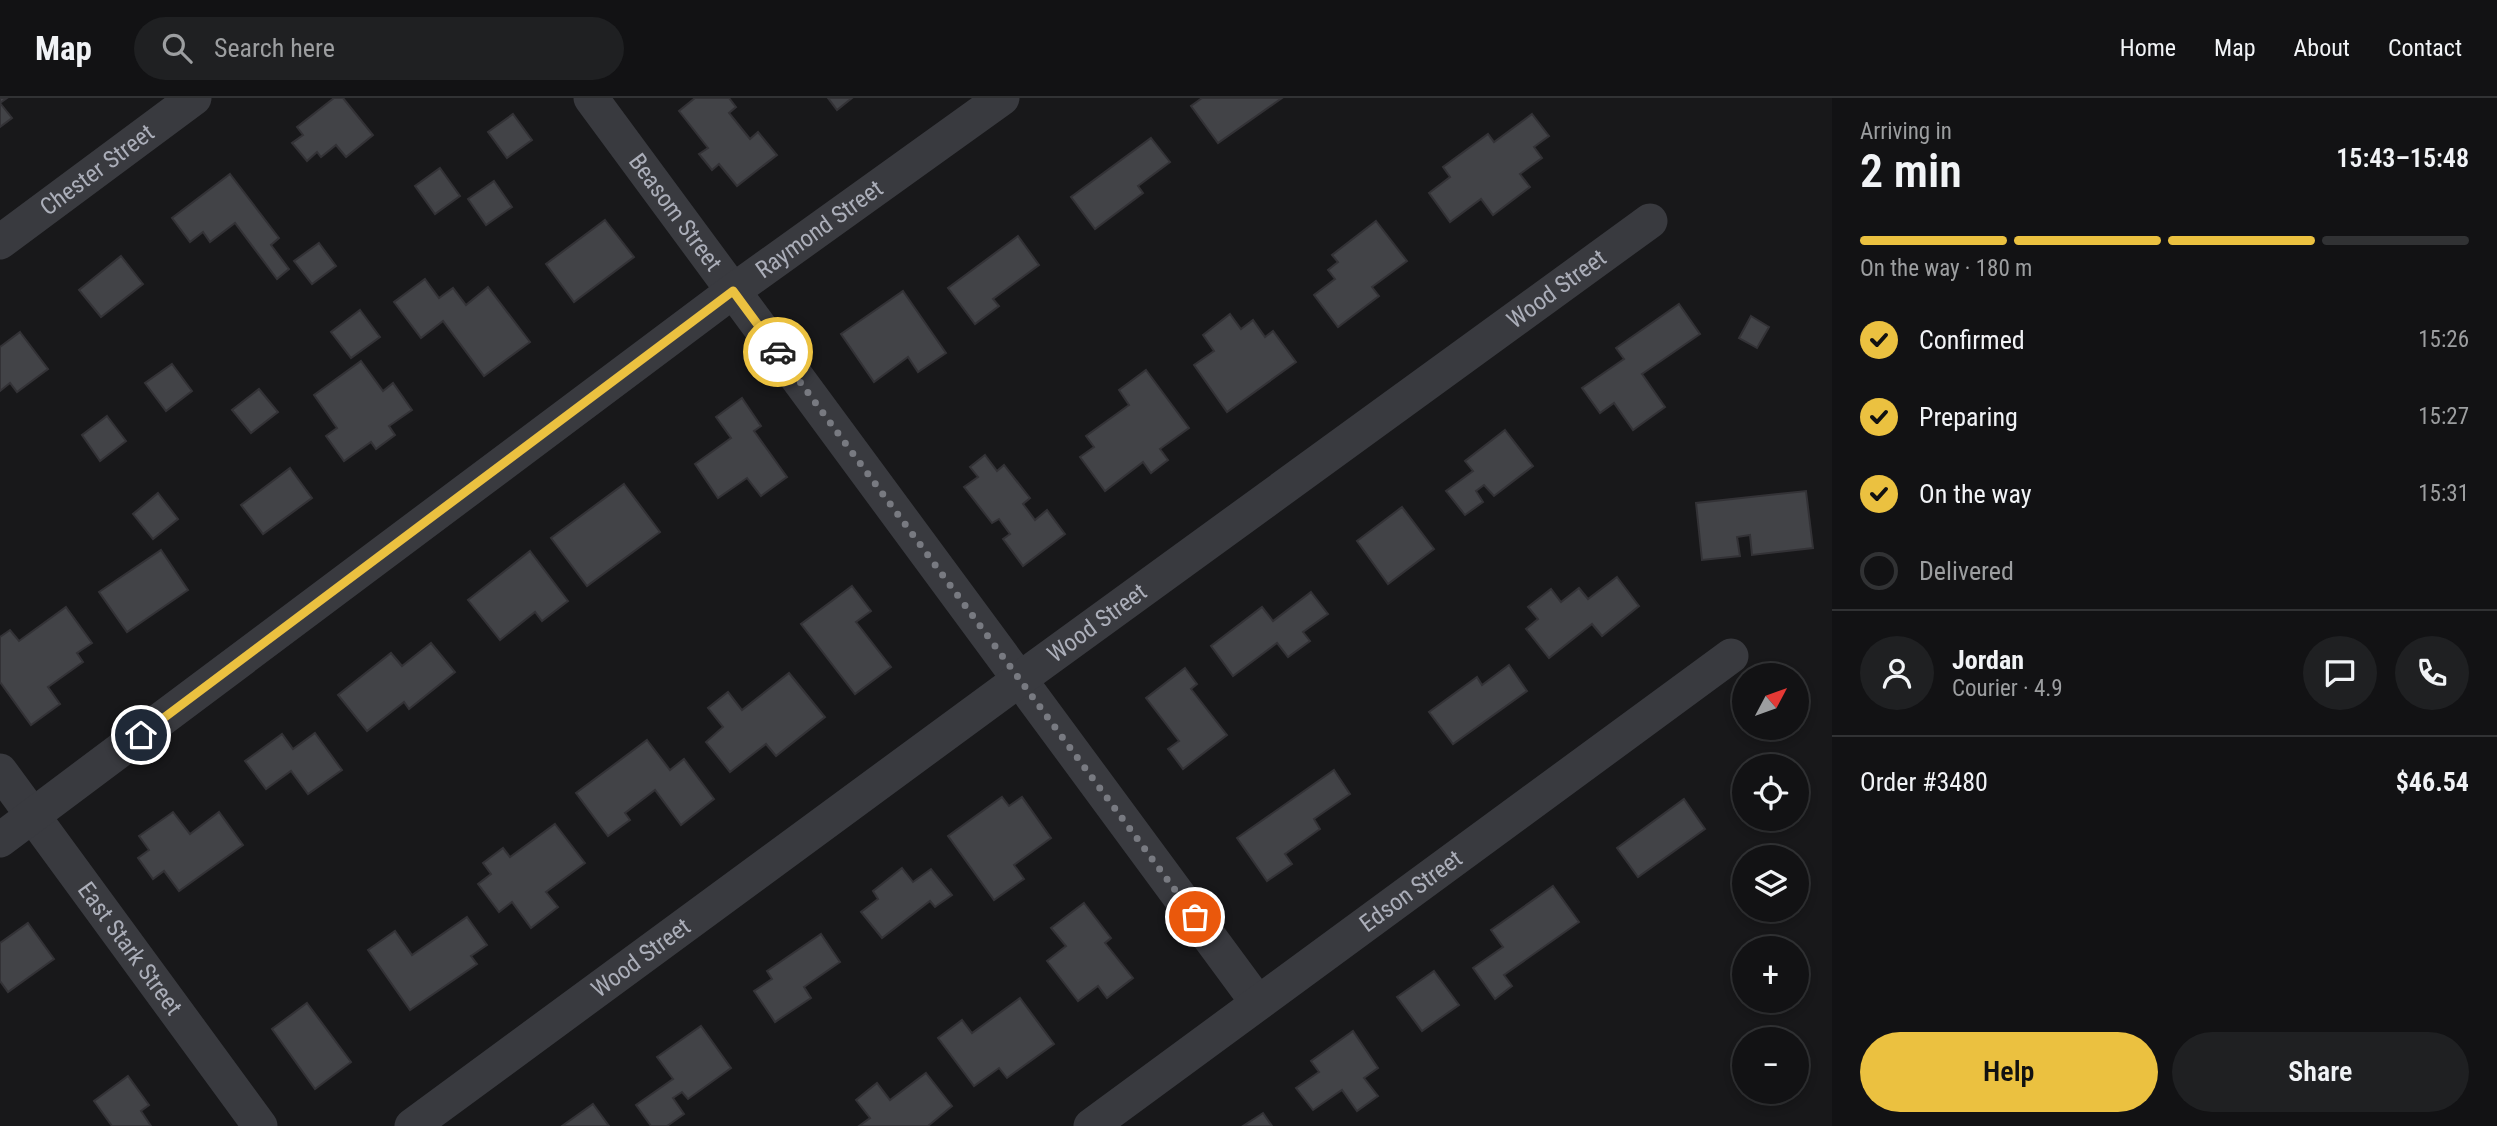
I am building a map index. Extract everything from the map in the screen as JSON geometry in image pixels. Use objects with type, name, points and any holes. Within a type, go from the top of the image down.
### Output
[{"type":"street","name":"Chester Street","points":[[0,242],[194,98]]},
{"type":"street","name":"Beasom Street","points":[[591,98],[1258,1003]]},
{"type":"street","name":"Raymond Street","points":[[0,840],[733,291],[1002,98]]},
{"type":"street","name":"Wood Street","points":[[412,1126],[1650,221]]},
{"type":"street","name":"Edson Street","points":[[1091,1126],[1731,656]]},
{"type":"street","name":"East Stark Street","points":[[0,771],[260,1126]]},
{"type":"building","points":[[334,98],[343,98],[373,135],[346,157],[336,145],[321,157],[317,152],[307,161],[292,143],[303,135],[297,127]]},
{"type":"building","points":[[695,98],[729,98],[736,107],[729,113],[750,139],[758,132],[777,155],[737,186],[719,164],[712,170],[699,154],[708,148],[679,111]]},
{"type":"building","points":[[828,98],[852,98],[837,110]]},
{"type":"building","points":[[1202,98],[1282,98],[1218,143],[1191,106]]},
{"type":"building","points":[[0,103],[12,118],[0,127]]},
{"type":"building","points":[[513,114],[532,140],[507,158],[488,132]]},
{"type":"building","points":[[1532,114],[1549,136],[1534,147],[1542,158],[1520,174],[1530,187],[1493,215],[1481,199],[1450,222],[1429,193],[1450,177],[1443,167],[1488,134],[1494,142]]},
{"type":"building","points":[[1151,138],[1170,162],[1138,186],[1143,193],[1095,229],[1071,197]]},
{"type":"building","points":[[440,168],[460,196],[435,214],[415,186]]},
{"type":"building","points":[[230,174],[279,238],[271,245],[289,269],[277,279],[235,223],[210,242],[203,232],[190,242],[172,218]]},
{"type":"building","points":[[494,181],[512,207],[486,225],[468,199]]},
{"type":"building","points":[[605,220],[634,257],[574,302],[546,264]]},
{"type":"building","points":[[1376,221],[1407,261],[1372,287],[1379,296],[1338,327],[1314,295],[1335,279],[1328,270],[1338,262],[1332,255]]},
{"type":"building","points":[[1018,236],[1039,265],[993,299],[999,306],[975,324],[948,288]]},
{"type":"building","points":[[319,243],[336,266],[312,284],[294,261]]},
{"type":"building","points":[[121,256],[143,284],[101,317],[79,290]]},
{"type":"building","points":[[425,279],[439,298],[453,288],[466,305],[488,287],[530,342],[484,376],[443,321],[421,338],[394,302]]},
{"type":"building","points":[[903,291],[946,353],[918,372],[908,357],[874,382],[841,334]]},
{"type":"building","points":[[1679,304],[1700,334],[1642,374],[1665,407],[1633,430],[1614,403],[1600,413],[1582,388],[1624,359],[1616,348]]},
{"type":"building","points":[[360,310],[380,337],[351,358],[331,332]]},
{"type":"building","points":[[1230,314],[1241,329],[1253,320],[1265,337],[1273,331],[1296,362],[1227,412],[1194,365],[1214,351],[1203,335]]},
{"type":"building","points":[[1751,316],[1769,327],[1757,348],[1739,338]]},
{"type":"building","points":[[20,332],[48,369],[17,392],[10,383],[0,391],[0,347]]},
{"type":"building","points":[[361,361],[383,391],[393,383],[412,410],[389,426],[395,435],[376,449],[371,442],[344,461],[326,436],[337,428],[314,395]]},
{"type":"building","points":[[172,364],[192,391],[166,411],[145,383]]},
{"type":"building","points":[[1146,370],[1189,428],[1160,449],[1168,460],[1151,473],[1143,462],[1105,491],[1080,457],[1094,447],[1086,436],[1129,405],[1119,390]]},
{"type":"building","points":[[259,389],[278,412],[251,433],[232,410]]},
{"type":"building","points":[[742,398],[761,426],[754,431],[787,477],[761,496],[747,478],[718,498],[695,464],[731,438],[716,417]]},
{"type":"building","points":[[107,416],[126,441],[100,461],[82,435]]},
{"type":"building","points":[[1505,430],[1533,466],[1494,496],[1484,485],[1476,491],[1483,502],[1465,515],[1446,491],[1473,471],[1465,461]]},
{"type":"building","points":[[985,455],[997,471],[1004,465],[1030,498],[1023,504],[1035,520],[1047,510],[1065,534],[1023,566],[1003,539],[1010,534],[999,519],[992,523],[964,487],[978,477],[970,467]]},
{"type":"building","points":[[290,468],[312,498],[263,534],[241,505]]},
{"type":"building","points":[[624,484],[660,532],[587,586],[551,538]]},
{"type":"building","points":[[1806,491],[1813,548],[1752,555],[1750,535],[1737,537],[1740,556],[1702,560],[1696,503]]},
{"type":"building","points":[[158,493],[178,519],[153,539],[133,514]]},
{"type":"building","points":[[1402,507],[1434,549],[1388,584],[1357,541]]},
{"type":"building","points":[[161,550],[188,590],[127,632],[99,592]]},
{"type":"building","points":[[530,551],[568,601],[542,621],[535,612],[500,640],[468,600]]},
{"type":"building","points":[[1617,577],[1639,606],[1602,636],[1592,624],[1549,658],[1526,629],[1538,619],[1528,607],[1551,589],[1561,602],[1579,588],[1588,599]]},
{"type":"building","points":[[852,586],[871,611],[856,622],[891,667],[855,694],[801,624]]},
{"type":"building","points":[[1311,592],[1328,614],[1303,632],[1310,641],[1288,657],[1277,643],[1233,676],[1211,646],[1262,607],[1273,621]]},
{"type":"building","points":[[66,607],[92,643],[77,653],[83,662],[48,687],[60,704],[31,725],[0,682],[0,637],[10,630],[19,641]]},
{"type":"building","points":[[431,643],[455,672],[409,709],[404,702],[367,731],[338,695],[391,653],[402,666]]},
{"type":"building","points":[[1509,665],[1527,691],[1453,744],[1429,712],[1477,677],[1482,685]]},
{"type":"building","points":[[1185,668],[1197,684],[1191,689],[1227,735],[1183,769],[1168,749],[1179,741],[1146,698]]},
{"type":"building","points":[[789,673],[825,717],[776,756],[766,744],[730,772],[706,742],[723,727],[708,708],[728,692],[742,710]]},
{"type":"building","points":[[315,733],[342,770],[308,794],[291,771],[266,789],[245,761],[282,734],[293,749]]},
{"type":"building","points":[[647,740],[670,770],[684,759],[714,799],[681,825],[655,790],[625,813],[630,820],[608,836],[576,793]]},
{"type":"building","points":[[1334,770],[1350,794],[1314,819],[1320,829],[1285,854],[1292,864],[1267,881],[1237,838]]},
{"type":"building","points":[[1002,797],[1009,806],[1022,797],[1051,838],[1014,865],[1024,879],[994,900],[948,836]]},
{"type":"building","points":[[1684,799],[1705,829],[1638,877],[1617,848]]},
{"type":"building","points":[[173,812],[190,834],[219,812],[243,845],[179,891],[164,871],[153,879],[138,858],[149,850],[139,836]]},
{"type":"building","points":[[555,824],[585,863],[546,892],[558,907],[531,928],[512,902],[499,912],[478,884],[491,874],[483,863],[503,848],[510,857]]},
{"type":"building","points":[[902,868],[913,882],[931,869],[952,895],[935,907],[930,901],[882,938],[861,912],[878,899],[873,891]]},
{"type":"building","points":[[1553,886],[1579,922],[1504,975],[1512,986],[1495,999],[1473,968],[1503,947],[1491,930]]},
{"type":"building","points":[[1084,903],[1111,938],[1105,943],[1133,978],[1107,998],[1098,986],[1078,1001],[1047,961],[1066,946],[1051,928]]},
{"type":"building","points":[[467,917],[487,945],[471,956],[477,964],[410,1010],[368,950],[395,931],[412,955]]},
{"type":"building","points":[[28,923],[54,959],[8,992],[0,981],[0,943]]},
{"type":"building","points":[[821,934],[840,962],[804,987],[811,998],[775,1022],[754,991],[772,979],[767,971]]},
{"type":"building","points":[[1434,971],[1459,1005],[1422,1031],[1397,997]]},
{"type":"building","points":[[1020,998],[1054,1044],[1007,1078],[999,1068],[974,1086],[938,1038],[962,1020],[972,1033]]},
{"type":"building","points":[[307,1003],[351,1062],[315,1089],[272,1029]]},
{"type":"building","points":[[701,1026],[731,1068],[688,1099],[682,1092],[673,1098],[684,1114],[667,1126],[651,1126],[636,1105],[673,1079],[657,1057]]},
{"type":"building","points":[[1353,1031],[1378,1068],[1364,1078],[1378,1096],[1357,1111],[1342,1090],[1313,1110],[1296,1088],[1319,1072],[1311,1061]]},
{"type":"building","points":[[926,1073],[952,1106],[928,1126],[859,1126],[870,1118],[856,1100],[877,1083],[890,1100]]},
{"type":"building","points":[[128,1076],[149,1105],[141,1111],[151,1126],[112,1126],[94,1101]]},
{"type":"building","points":[[593,1104],[609,1126],[562,1126]]},
{"type":"building","points":[[1263,1113],[1272,1126],[1243,1126]]},
{"type":"way so far","points":[[778,352],[1195,917]]},
{"type":"route","points":[[141,735],[733,291],[778,352]]}]
